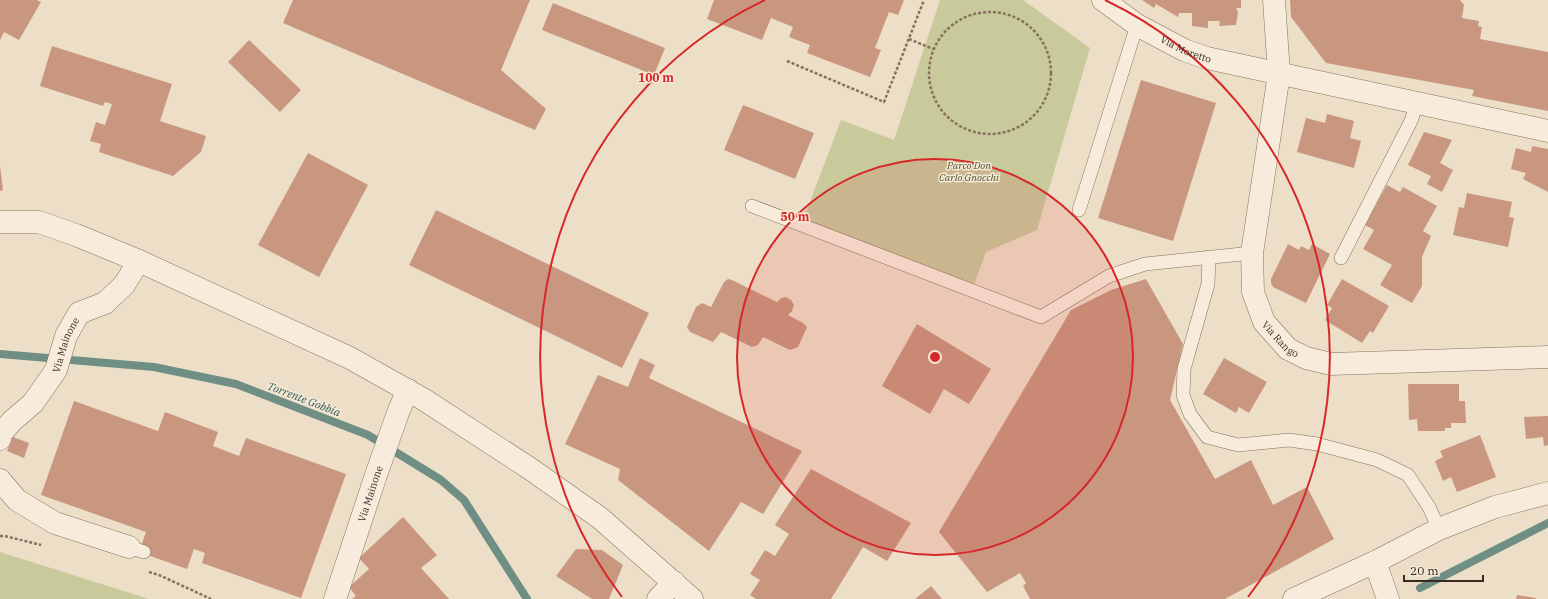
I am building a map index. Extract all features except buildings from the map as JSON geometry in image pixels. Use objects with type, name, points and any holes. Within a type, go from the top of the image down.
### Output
[{"type":"street","name":"Via Moretto","points":[[1103,0],[1137,25],[1184,50],[1207,58],[1279,74]]},
{"type":"street","name":"Via Rango","points":[[1274,0],[1279,74],[1252,253],[1253,292],[1264,322],[1288,349],[1306,358],[1331,364],[1548,357]]},
{"type":"street","points":[[1279,74],[1417,103],[1488,120],[1548,131]]},
{"type":"street","points":[[0,222],[39,222],[76,235],[139,261],[350,358],[408,390],[529,468],[600,518],[692,599]]},
{"type":"street","name":"Via Mainone","points":[[0,439],[1,434],[12,421],[33,403],[56,370],[66,336],[79,313],[105,303],[124,285],[139,261]]},
{"type":"street","name":"Via Mainone","points":[[335,599],[376,475],[399,410],[408,390]]},
{"type":"street","points":[[0,480],[17,500],[55,523],[137,549]]},
{"type":"street","points":[[1294,599],[1375,562],[1439,529],[1495,507],[1548,494]]},
{"type":"street","points":[[1375,562],[1388,599]]},
{"type":"street","points":[[658,599],[674,582]]},
{"type":"lane","points":[[1079,210],[1137,25]]},
{"type":"lane","points":[[1341,258],[1411,121],[1417,103]]},
{"type":"lane","points":[[752,206],[1041,317],[1109,276],[1145,264],[1252,253]]},
{"type":"lane","points":[[1210,257],[1208,284],[1184,369],[1182,395],[1190,414],[1207,436],[1238,445],[1289,440],[1316,444],[1378,460],[1408,475],[1429,507],[1439,529]]},
{"type":"path","points":[[787,61],[884,102],[924,0]]},
{"type":"path","points":[[994,11],[1013,16],[1030,27],[1043,42],[1050,61],[1051,82],[1044,101],[1032,117],[1015,128],[996,134],[975,132],[957,125],[942,111],[932,94],[928,74],[933,49],[940,36],[955,22],[973,13],[994,11]]},
{"type":"path","points":[[909,39],[933,49]]},
{"type":"green space","name":"Parco Don Carlo Gnocchi","points":[[940,0],[1023,0],[1090,48],[1037,230],[986,252],[974,285],[803,220],[841,120],[894,140]]},
{"type":"green space","points":[[0,552],[149,599],[0,599]]},
{"type":"waterway","name":"Torrente Gobbia","points":[[0,354],[154,367],[236,384],[368,435],[441,480],[464,500],[527,599]]},
{"type":"waterway","name":"Torrente Gobbia","points":[[1420,588],[1548,523]]}]
